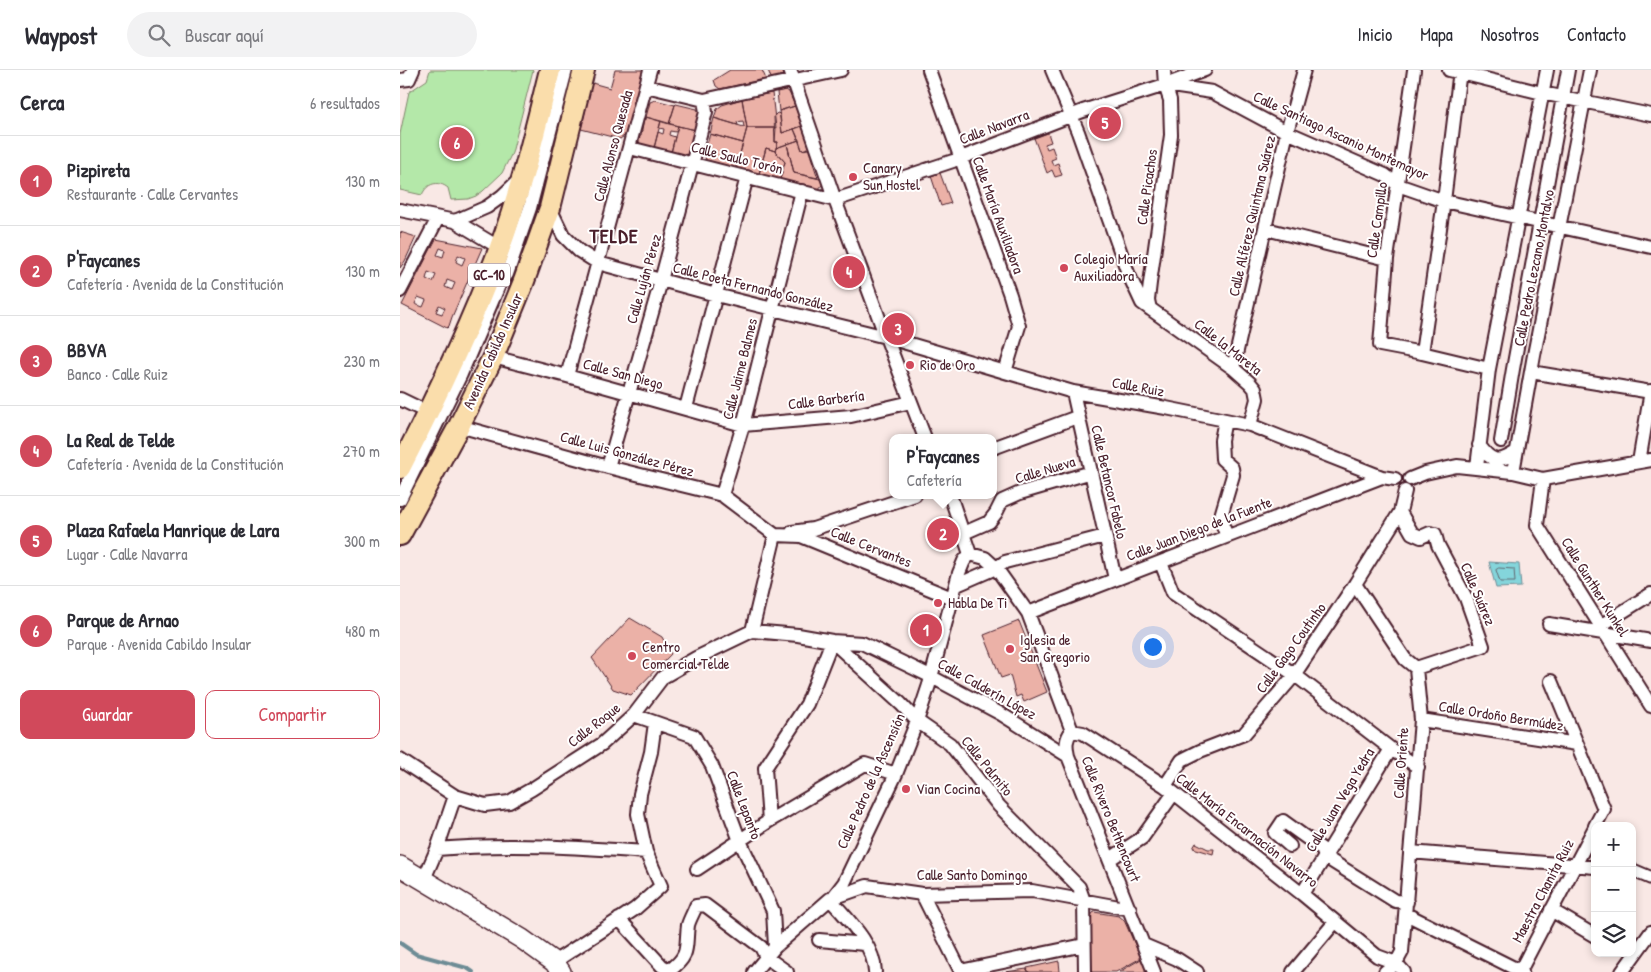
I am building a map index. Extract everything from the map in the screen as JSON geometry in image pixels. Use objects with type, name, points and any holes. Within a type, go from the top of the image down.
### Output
[{"type":"main road","name":"GC-10","points":[[400,468],[429,413],[500,248],[524,174],[550,70]]},
{"type":"main road","name":"Avenida Cabildo Insular","points":[[400,535],[460,426],[494,357],[550,208],[584,70]]},
{"type":"street","points":[[400,80],[410,79],[413,70]]},
{"type":"street","points":[[400,499],[461,374],[500,283],[507,274],[530,208],[566,70]]},
{"type":"street","name":"Calle Alonso Quesada","points":[[567,376],[650,70]]},
{"type":"street","points":[[646,86],[704,100],[791,75],[841,70]]},
{"type":"street","name":"Calle María Auxiliadora","points":[[929,70],[959,158],[1010,295],[1019,326],[1005,372]]},
{"type":"street","name":"Calle la Mareta","points":[[1052,70],[1071,115],[1142,303],[1233,368],[1255,389],[1257,399],[1250,426]]},
{"type":"street","name":"Calle Picachos","points":[[1150,309],[1148,300],[1150,283],[1171,135],[1170,100],[1165,85],[1164,70]]},
{"type":"street","name":"Calle Navarra","points":[[835,200],[959,158],[1071,115],[1205,70]]},
{"type":"street","name":"Calle Alférez Quintana Suárez","points":[[1233,368],[1304,70]]},
{"type":"street","name":"Calle Campillo","points":[[1414,70],[1387,259],[1380,345],[1422,352]]},
{"type":"street","name":"Calle Pedro Lezcano Montalvo","points":[[1477,467],[1489,369],[1547,70]]},
{"type":"street","points":[[1501,441],[1514,360],[1568,70]]},
{"type":"street","name":"Calle Pedro Lezcano Montalvo","points":[[1513,472],[1590,70]]},
{"type":"street","points":[[1489,369],[1422,352],[1444,201],[1457,71],[1542,93],[1651,115]]},
{"type":"street","points":[[791,75],[835,200],[923,434]]},
{"type":"street","name":"Calle Santiago Ascanio Montemayor","points":[[1165,85],[1212,92],[1288,132],[1385,174],[1398,185],[1444,201],[1651,247]]},
{"type":"street","name":"Calle Luján Pérez","points":[[608,467],[706,112],[704,100]]},
{"type":"street","name":"Calle Saulo Torón","points":[[630,148],[835,200]]},
{"type":"street","points":[[455,221],[487,206],[502,196],[524,174]]},
{"type":"street","points":[[686,408],[747,177]]},
{"type":"street","name":"Calle Jaime Balmes","points":[[722,495],[743,425],[802,191]]},
{"type":"street","name":"Calle Poeta Fernando González","points":[[550,208],[563,235],[579,251],[598,262],[716,295],[886,337]]},
{"type":"street","points":[[400,210],[455,221],[500,248]]},
{"type":"street","points":[[400,291],[438,218]]},
{"type":"street","points":[[1266,229],[1387,259]]},
{"type":"street","points":[[1134,286],[1150,283]]},
{"type":"street","name":"Calle Ruiz","points":[[886,337],[1073,392],[1166,408],[1250,426],[1388,478]]},
{"type":"street","name":"Calle San Diego","points":[[494,357],[743,425]]},
{"type":"street","points":[[1388,478],[1399,491],[1425,473],[1456,466],[1477,467],[1543,478],[1645,461],[1651,392],[1531,372]]},
{"type":"street","name":"Calle Betancor Fabelo","points":[[1073,392],[1077,417],[1115,579]]},
{"type":"street","points":[[400,399],[429,413]]},
{"type":"street","name":"Calle Barbería","points":[[743,425],[851,416],[911,402]]},
{"type":"street","points":[[997,447],[1077,417]]},
{"type":"street","points":[[1224,420],[1220,440],[1222,458],[1232,468],[1233,475],[1220,519],[1227,536]]},
{"type":"street","name":"Calle Luis González Pérez","points":[[460,426],[608,467],[722,495],[775,534]]},
{"type":"street","points":[[1479,445],[1493,459],[1500,460],[1516,452]]},
{"type":"street","name":"Calle Nueva","points":[[964,533],[988,522],[996,513],[1002,501],[1090,474]]},
{"type":"street","name":"Calle Juan Diego de la Fuente","points":[[1028,613],[1227,536],[1388,478]]},
{"type":"street","name":"Calle Gunther Kunkel","points":[[1543,478],[1537,525],[1651,706]]},
{"type":"street","name":"Calle Gago Coutinho","points":[[1110,859],[1142,838],[1170,789],[1182,760],[1244,734],[1295,675],[1400,512],[1407,485]]},
{"type":"street","points":[[769,821],[765,768],[807,704],[832,641],[798,635],[752,631],[775,534],[813,529],[903,499]]},
{"type":"street","points":[[951,499],[972,554],[985,558],[996,568],[1028,613],[1072,731]]},
{"type":"street","name":"Calle Suárez","points":[[1400,512],[1412,533],[1421,537],[1430,533],[1435,534],[1438,545],[1466,598],[1483,646],[1416,668]]},
{"type":"street","name":"Calle Cervantes","points":[[775,534],[801,536],[952,598]]},
{"type":"street","points":[[957,585],[996,568],[1004,562],[1106,536]]},
{"type":"street","name":"Calle Pedro de la Ascensión","points":[[832,897],[844,882],[896,774],[917,721],[959,573],[964,561],[972,554]]},
{"type":"street","points":[[1161,563],[1173,593],[1295,675],[1391,749],[1418,767]]},
{"type":"street","points":[[1355,584],[1405,659],[1416,668]]},
{"type":"street","points":[[1603,630],[1651,594]]},
{"type":"street","points":[[1549,624],[1603,630],[1651,641]]},
{"type":"street","name":"Calle Roque","points":[[405,763],[455,796],[485,805],[509,802],[602,744],[634,715],[663,677],[696,658],[752,631]]},
{"type":"street","name":"Calle Calderín López","points":[[832,641],[862,643],[930,676],[1001,714],[1068,756]]},
{"type":"street","name":"Calle Palmito","points":[[832,641],[917,721],[950,744],[999,806],[1079,887],[1084,901]]},
{"type":"street","name":"Calle Oriente","points":[[1400,968],[1421,720],[1416,668]]},
{"type":"street","points":[[1551,681],[1576,744]]},
{"type":"street","name":"Calle Lepanto","points":[[634,715],[694,736],[712,766],[740,841],[773,910],[770,952]]},
{"type":"street","name":"Calle Ordoño Bermúdez","points":[[1421,720],[1576,744]]},
{"type":"street","points":[[553,969],[635,909],[661,886],[646,852],[638,814],[640,794],[651,752],[655,723]]},
{"type":"street","name":"Calle Rivero Bethencourt","points":[[1072,731],[1068,736],[1066,746],[1068,756],[1154,972]]},
{"type":"street","name":"Calle María Encarnación Navarro","points":[[1072,731],[1083,733],[1170,789],[1377,956],[1400,968]]},
{"type":"street","name":"Maestra Chanita Ruiz","points":[[1576,744],[1604,809],[1597,822]]},
{"type":"street","name":"Calle Juan Vega Yedra","points":[[1302,894],[1391,749]]},
{"type":"street","points":[[697,869],[769,821],[865,764],[896,774]]},
{"type":"street","points":[[424,879],[438,849],[455,796]]},
{"type":"street","points":[[1290,846],[1275,833],[1283,821],[1322,849],[1325,857],[1406,908],[1521,972]]},
{"type":"street","name":"Maestra Chanita Ruiz","points":[[1521,972],[1591,834]]},
{"type":"street","points":[[438,849],[515,846],[570,847],[646,852]]},
{"type":"street","points":[[1410,852],[1591,867]]},
{"type":"street","points":[[400,866],[522,938],[553,969]]},
{"type":"street","points":[[1636,872],[1651,878]]},
{"type":"street","points":[[400,873],[510,940],[537,961],[553,969]]},
{"type":"street","name":"Calle Santo Domingo","points":[[754,972],[770,952],[832,897],[867,886],[922,894],[1032,891],[1130,909]]},
{"type":"street","points":[[922,894],[961,972],[1084,945]]},
{"type":"street","points":[[832,897],[860,935],[875,962],[875,972]]},
{"type":"street","points":[[1084,901],[1086,972]]},
{"type":"street","points":[[619,919],[662,966],[670,970],[680,963],[687,949],[689,923],[696,906],[705,905],[770,952],[787,972]]},
{"type":"street","points":[[1551,910],[1591,934]]},
{"type":"street","points":[[1293,972],[1335,922]]},
{"type":"street","points":[[1636,948],[1651,932]]},
{"type":"street","points":[[819,940],[865,944]]},
{"type":"street","points":[[1144,945],[1177,959],[1197,972]]},
{"type":"street","points":[[1622,972],[1628,957]]},
{"type":"street","points":[[1385,972],[1400,968]]},
{"type":"green space","points":[[430,70],[533,70],[512,153],[502,173],[483,191],[468,199],[451,200],[448,188],[440,184],[430,185],[422,195],[400,190],[400,134],[409,92],[427,80]]},
{"type":"water","points":[[1489,562],[1519,564],[1521,587],[1496,588]]},
{"type":"building","points":[[615,70],[644,70],[627,134],[620,139],[581,129],[592,83],[610,88]]},
{"type":"building","points":[[730,70],[762,70],[766,79],[720,89],[716,86],[714,80]]},
{"type":"building","points":[[768,70],[782,70],[784,75],[775,79],[771,78]]},
{"type":"building","points":[[786,90],[789,92],[795,106],[779,111],[777,92]]},
{"type":"building","points":[[772,93],[776,128],[747,128],[742,99]]},
{"type":"building","points":[[742,99],[747,128],[744,127],[743,121],[737,122],[738,125],[714,118],[717,109],[722,105]]},
{"type":"building","points":[[655,100],[675,105],[669,124],[646,117],[650,102]]},
{"type":"building","points":[[676,104],[697,109],[701,116],[696,130],[669,124]]},
{"type":"building","points":[[795,106],[802,126],[782,133],[779,111]]},
{"type":"building","points":[[777,113],[780,114],[782,133],[794,129],[799,140],[776,148],[778,142],[775,142],[774,116]]},
{"type":"building","points":[[646,117],[661,121],[654,148],[640,144],[639,141]]},
{"type":"building","points":[[714,118],[747,128],[743,143],[710,134]]},
{"type":"building","points":[[661,121],[678,126],[676,132],[670,131],[669,135],[675,137],[671,153],[654,148],[658,132],[663,134],[664,129],[659,128]]},
{"type":"building","points":[[678,126],[696,130],[689,157],[671,152]]},
{"type":"building","points":[[802,126],[810,149],[802,150],[794,129]]},
{"type":"building","points":[[747,128],[776,128],[775,142],[778,142],[775,151],[766,148],[759,174],[736,168]]},
{"type":"building","points":[[1048,133],[1051,142],[1045,144],[1047,149],[1052,147],[1056,158],[1051,160],[1053,165],[1058,163],[1062,175],[1055,177],[1052,170],[1047,173],[1034,138]]},
{"type":"building","points":[[710,134],[743,143],[736,168],[706,160],[704,155]]},
{"type":"building","points":[[799,140],[802,150],[808,148],[818,178],[794,173],[787,144]]},
{"type":"building","points":[[787,144],[794,173],[820,179],[823,184],[817,191],[780,179],[785,162],[775,151],[776,148]]},
{"type":"building","points":[[766,148],[775,151],[785,162],[780,179],[778,180],[759,174]]},
{"type":"building","points":[[940,173],[951,203],[941,206],[931,176]]},
{"type":"building","points":[[400,232],[416,237],[400,268]]},
{"type":"building","points":[[436,239],[482,248],[447,328],[402,305]],"holes":[[[440,248],[445,250],[443,257],[437,255]],[[458,255],[465,258],[462,265],[456,262]],[[428,272],[436,275],[433,282],[426,279]],[[447,280],[455,283],[452,290],[445,287]],[[418,297],[426,300],[423,307],[415,304]],[[439,305],[445,308],[442,314],[436,312]]]},
{"type":"building","name":"Centro Comercial Telde","points":[[630,618],[662,637],[671,654],[631,695],[613,689],[592,658]]},
{"type":"building","name":"Iglesia de San Gregorio","points":[[1019,621],[1047,692],[1024,702],[1021,695],[1016,697],[1010,675],[1001,678],[984,635]]},
{"type":"building","points":[[1196,843],[1208,849],[1214,849],[1213,854],[1193,848]]},
{"type":"building","points":[[1094,912],[1119,916],[1124,920],[1141,958],[1116,972],[1092,972],[1088,919]]},
{"type":"building","points":[[1141,959],[1147,972],[1119,972]]},
{"type":"building","points":[[1059,961],[1060,972],[1028,972],[1027,968]]},
{"type":"building","points":[[1027,969],[1029,972],[1005,972]]},
{"type":"waterway","points":[[400,943],[416,954],[467,968],[473,972]]},
{"type":"place","name":"Plaza Rafaela Manrique de Lara","points":[[1105,123]]},
{"type":"place","name":"Parque de Arnao","points":[[457,143]]},
{"type":"place","name":"Canary Sun Hostel","points":[[853,177]]},
{"type":"place","name":"Colegio María Auxiliadora","points":[[1064,268]]},
{"type":"place","name":"La Real de Telde","points":[[849,272]]},
{"type":"place","name":"BBVA","points":[[898,329]]},
{"type":"place","name":"Rio de Oro","points":[[910,365]]},
{"type":"place","name":"P'Faycanes","points":[[943,534]]},
{"type":"place","name":"Habla De Ti","points":[[938,603]]},
{"type":"place","name":"Pizpireta","points":[[926,630]]},
{"type":"place","name":"Iglesia de San Gregorio","points":[[1010,649]]},
{"type":"place","name":"Centro Comercial Telde","points":[[632,656]]},
{"type":"place","name":"Vian Cocina","points":[[906,789]]},
{"type":"district","name":"TELDE","points":[[614,236]]}]
